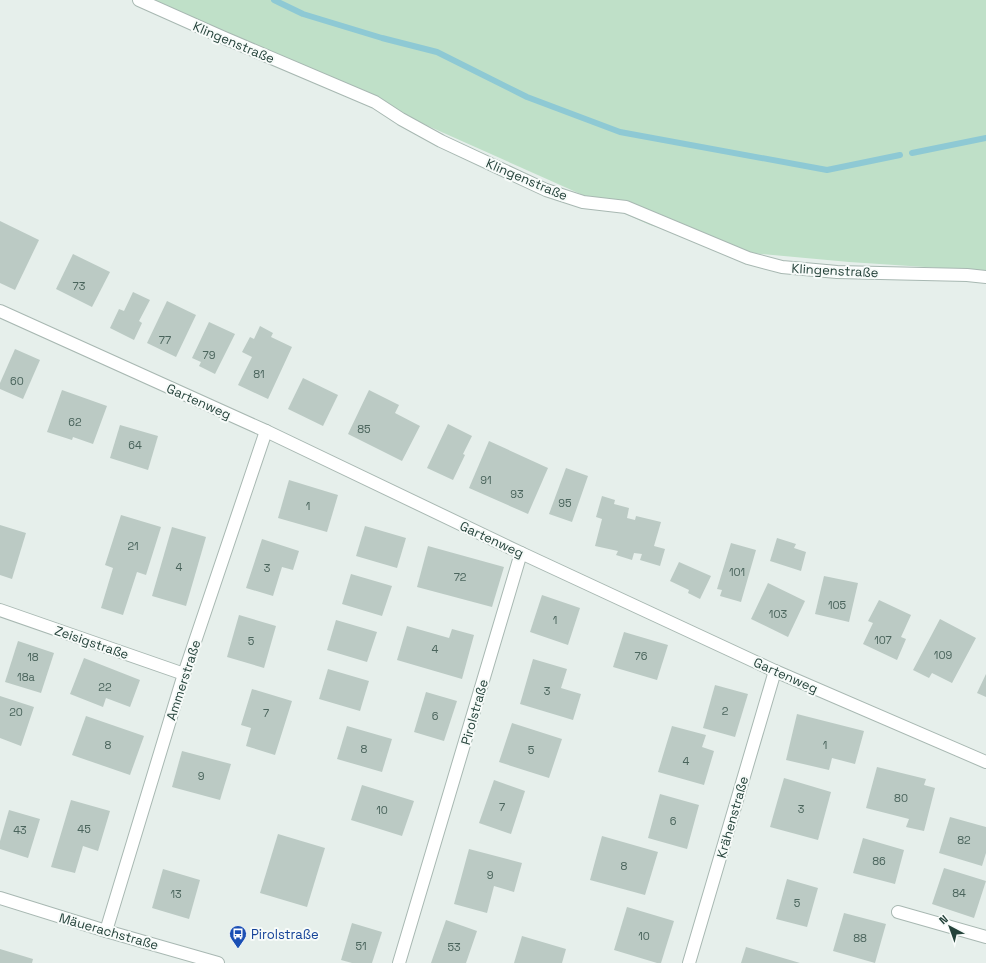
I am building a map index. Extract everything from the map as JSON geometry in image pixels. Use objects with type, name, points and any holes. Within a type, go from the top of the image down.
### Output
[{"type":"street","name":"Klingenstraße","points":[[140,0],[222,37],[375,102],[401,119],[442,141],[546,190],[583,202],[626,207],[748,258],[782,267],[837,272],[967,275],[986,277]]},
{"type":"street","name":"Gartenweg","points":[[0,311],[266,431],[521,553],[775,671],[986,762]]},
{"type":"street","name":"Ammerstraße","points":[[106,931],[184,674],[266,431]]},
{"type":"street","name":"Pirolstraße","points":[[400,963],[521,553]]},
{"type":"street","name":"Zeisigstraße","points":[[0,610],[184,674]]},
{"type":"street","name":"Krähenstraße","points":[[689,963],[775,671]]},
{"type":"street","name":"Mäuerachstraße","points":[[0,898],[106,931],[218,963]]},
{"type":"street","points":[[898,912],[986,937]]},
{"type":"green space","points":[[145,0],[986,0],[986,271],[849,262],[750,253],[650,225]]},
{"type":"building","points":[[0,221],[39,240],[15,290],[0,283]]},
{"type":"building","points":[[73,254],[110,272],[92,307],[56,289]]},
{"type":"building","points":[[133,292],[150,300],[139,321],[142,323],[134,340],[110,328],[119,309],[124,311]]},
{"type":"building","points":[[167,301],[196,315],[176,357],[147,343]]},
{"type":"building","points":[[209,322],[235,334],[215,374],[199,366],[201,362],[192,358]]},
{"type":"building","points":[[260,326],[273,333],[271,337],[292,347],[268,399],[238,385],[252,357],[242,352],[250,337],[254,339]]},
{"type":"building","points":[[15,349],[40,360],[23,399],[0,389],[0,383]]},
{"type":"building","points":[[303,378],[338,395],[323,426],[288,409]]},
{"type":"building","points":[[62,390],[107,406],[93,444],[73,437],[72,440],[47,432]]},
{"type":"building","points":[[369,390],[399,405],[395,413],[420,426],[402,461],[348,434]]},
{"type":"building","points":[[448,424],[472,436],[453,480],[427,468]]},
{"type":"building","points":[[120,425],[158,436],[148,470],[110,458]]},
{"type":"building","points":[[489,441],[548,468],[528,514],[469,488]]},
{"type":"building","points":[[566,468],[588,476],[572,522],[549,514]]},
{"type":"building","points":[[289,480],[338,495],[327,532],[278,518]]},
{"type":"building","points":[[602,496],[615,500],[614,504],[629,508],[627,518],[635,520],[636,516],[661,522],[654,546],[665,549],[660,566],[640,560],[642,554],[634,553],[632,560],[616,555],[618,551],[595,546],[602,519],[596,517]]},
{"type":"building","points":[[121,515],[161,527],[146,575],[137,572],[123,615],[101,608],[113,568],[105,565]]},
{"type":"building","points":[[0,525],[26,533],[12,579],[0,575]]},
{"type":"building","points":[[365,526],[406,538],[397,568],[356,556]]},
{"type":"building","points":[[172,527],[206,537],[186,606],[152,596]]},
{"type":"building","points":[[777,538],[796,544],[794,548],[806,552],[801,571],[770,561]]},
{"type":"building","points":[[262,539],[299,551],[293,570],[282,567],[273,596],[246,588]]},
{"type":"building","points":[[731,543],[756,550],[741,602],[720,596],[722,590],[717,589]]},
{"type":"building","points":[[428,546],[504,567],[492,607],[417,587]]},
{"type":"building","points":[[679,562],[711,576],[700,599],[688,593],[689,590],[670,581]]},
{"type":"building","points":[[351,574],[392,586],[382,616],[342,604]]},
{"type":"building","points":[[824,576],[858,583],[849,622],[815,614]]},
{"type":"building","points":[[768,583],[805,601],[788,637],[751,619]]},
{"type":"building","points":[[542,595],[580,608],[568,645],[530,632]]},
{"type":"building","points":[[879,600],[911,615],[901,637],[906,639],[897,660],[863,644],[873,623],[868,621]]},
{"type":"building","points":[[239,615],[276,626],[264,668],[227,657]]},
{"type":"building","points":[[940,619],[976,638],[952,683],[932,673],[929,678],[913,670]]},
{"type":"building","points":[[336,620],[377,632],[367,662],[327,650]]},
{"type":"building","points":[[407,626],[449,638],[452,629],[474,635],[462,679],[397,660]]},
{"type":"building","points":[[624,632],[668,645],[657,680],[613,667]]},
{"type":"building","points":[[18,641],[54,653],[41,693],[5,682]]},
{"type":"building","points":[[84,658],[140,680],[130,707],[106,698],[103,707],[70,694]]},
{"type":"building","points":[[533,659],[567,669],[561,688],[581,694],[573,720],[520,704]]},
{"type":"building","points":[[328,669],[369,681],[360,711],[319,699]]},
{"type":"building","points":[[986,674],[986,697],[977,693]]},
{"type":"building","points":[[715,685],[748,694],[735,737],[703,728]]},
{"type":"building","points":[[252,689],[292,701],[275,755],[246,746],[251,728],[241,725]]},
{"type":"building","points":[[426,692],[457,701],[444,741],[414,732]]},
{"type":"building","points":[[0,696],[34,707],[21,746],[0,738]]},
{"type":"building","points":[[797,714],[864,731],[855,764],[832,758],[829,770],[786,760]]},
{"type":"building","points":[[86,716],[144,736],[130,775],[72,755]]},
{"type":"building","points":[[512,723],[562,739],[549,778],[499,762]]},
{"type":"building","points":[[347,726],[392,739],[382,772],[337,759]]},
{"type":"building","points":[[672,726],[706,735],[702,747],[714,751],[704,785],[658,772]]},
{"type":"building","points":[[182,751],[231,764],[220,800],[172,787]]},
{"type":"building","points":[[877,767],[926,779],[924,785],[935,788],[924,831],[906,827],[909,819],[866,808]]},
{"type":"building","points":[[784,778],[831,792],[818,840],[770,827]]},
{"type":"building","points":[[494,780],[525,791],[511,834],[479,823]]},
{"type":"building","points":[[362,785],[414,801],[402,836],[351,820]]},
{"type":"building","points":[[660,794],[699,805],[687,849],[648,838]]},
{"type":"building","points":[[71,800],[110,811],[98,851],[83,846],[75,873],[51,867]]},
{"type":"building","points":[[9,810],[40,819],[28,858],[0,849],[0,841]]},
{"type":"building","points":[[950,817],[986,827],[986,853],[982,866],[939,853]]},
{"type":"building","points":[[278,834],[325,848],[307,907],[260,893]]},
{"type":"building","points":[[602,836],[658,852],[645,895],[590,880]]},
{"type":"building","points":[[863,838],[904,850],[895,884],[853,873]]},
{"type":"building","points":[[469,849],[522,863],[514,892],[494,886],[487,913],[454,904]]},
{"type":"building","points":[[944,868],[986,881],[974,918],[932,904]]},
{"type":"building","points":[[163,869],[200,880],[189,919],[152,908]]},
{"type":"building","points":[[787,879],[818,888],[807,927],[776,919]]},
{"type":"building","points":[[627,907],[674,921],[661,963],[614,950]]},
{"type":"building","points":[[844,913],[886,924],[875,963],[833,951]]},
{"type":"building","points":[[446,920],[477,931],[466,963],[431,963]]},
{"type":"building","points":[[352,923],[382,932],[372,963],[352,963],[341,960]]},
{"type":"building","points":[[522,936],[566,949],[562,963],[514,963]]},
{"type":"building","points":[[746,947],[800,963],[741,963]]},
{"type":"building","points":[[0,949],[33,959],[32,963],[0,963]]},
{"type":"waterway","points":[[274,0],[303,14],[382,38],[437,52],[527,97],[620,132],[827,170],[900,155]]},
{"type":"waterway","points":[[912,153],[986,138]]},
{"type":"place","name":"Pirolstraße","points":[[238,949]]}]
